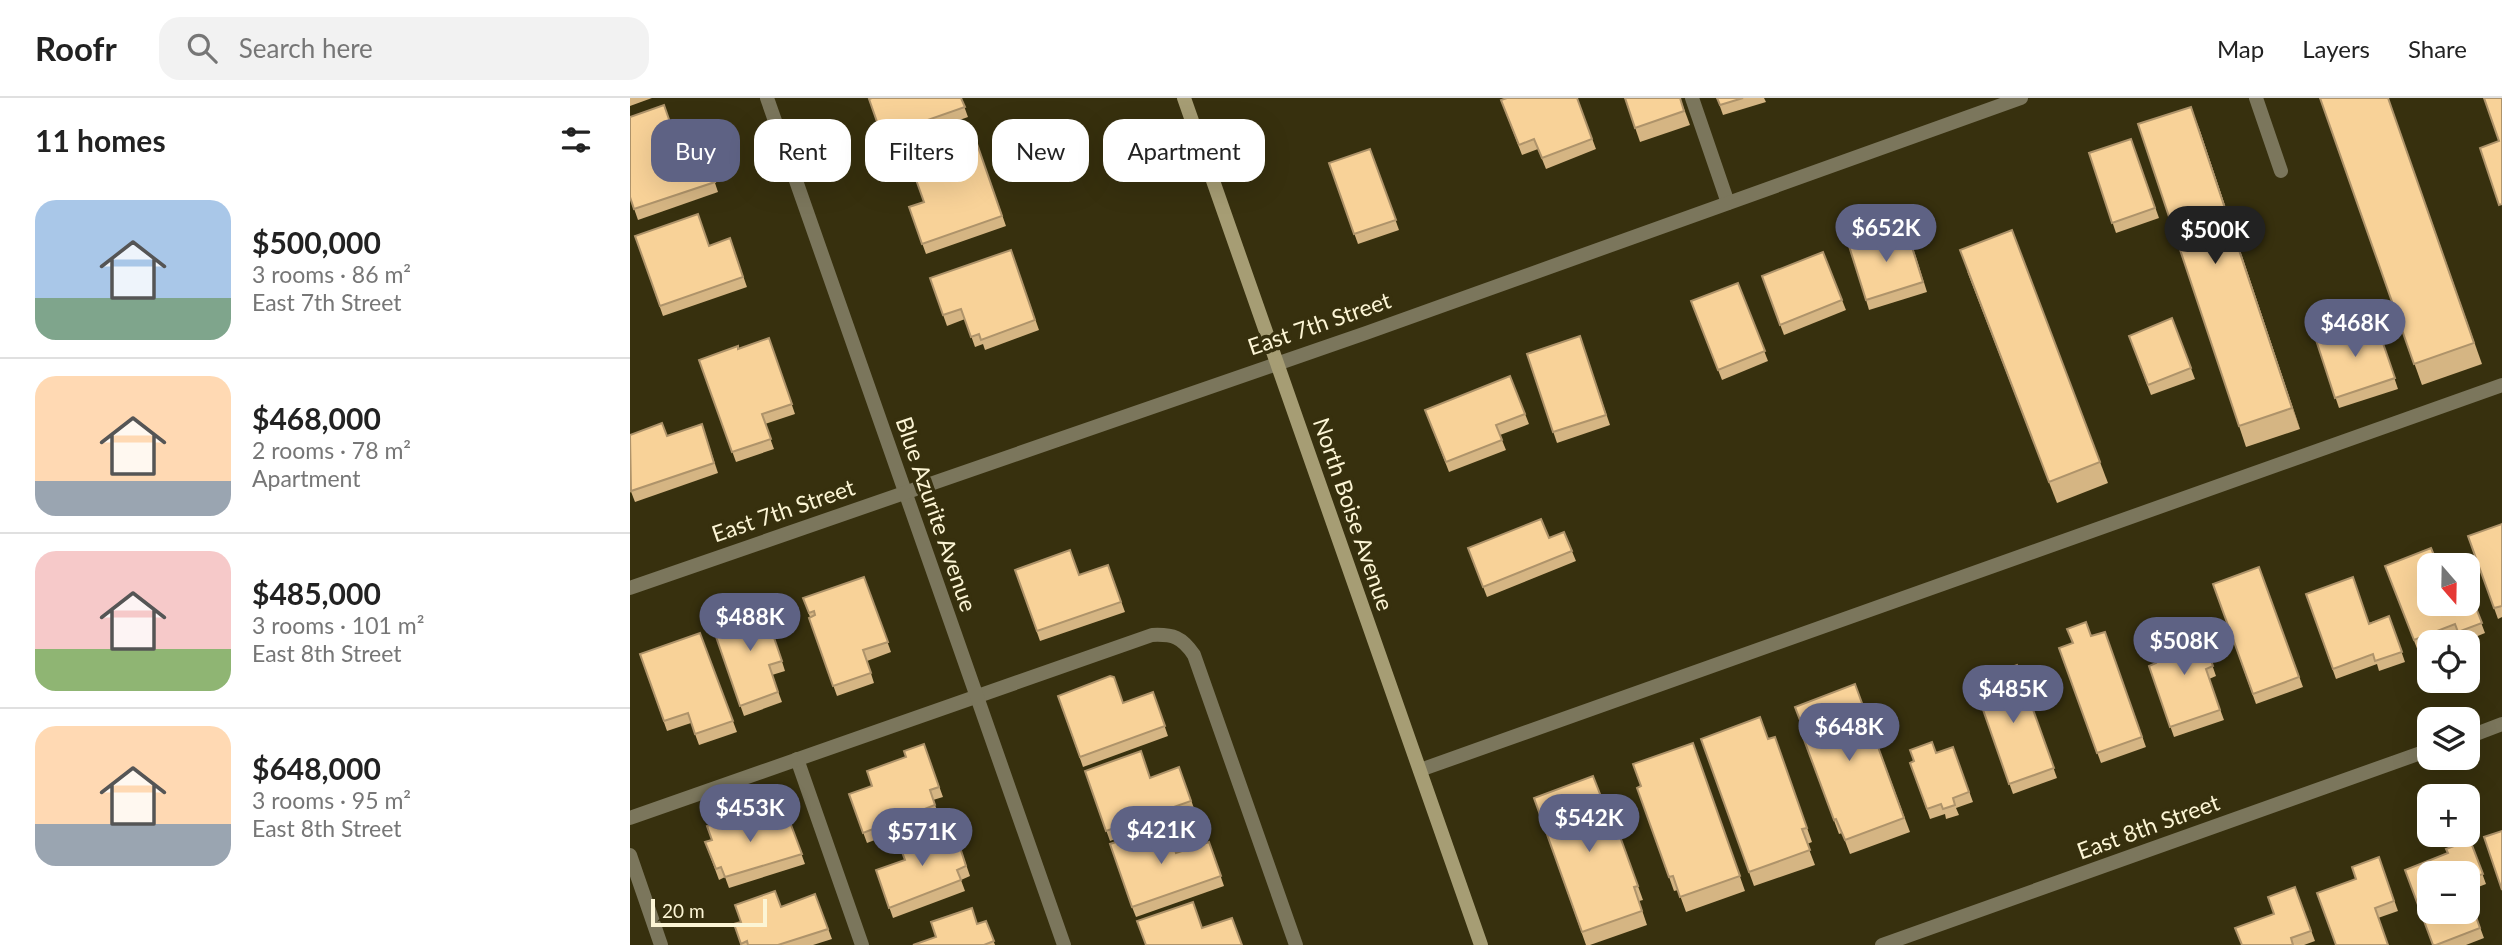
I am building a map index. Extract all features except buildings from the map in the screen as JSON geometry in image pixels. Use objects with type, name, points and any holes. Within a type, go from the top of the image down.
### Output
[{"type":"street","name":"Blue Azurite Avenue","points":[[767,98],[1064,945]]},
{"type":"street","name":"North Boise Avenue","points":[[1184,98],[1481,945]]},
{"type":"street","points":[[1692,98],[1728,202]]},
{"type":"street","name":"East 7th Street","points":[[630,588],[2021,98]]},
{"type":"street","points":[[2256,98],[2281,171]]},
{"type":"street","points":[[1420,770],[2502,385]]},
{"type":"street","points":[[630,818],[1152,635],[1172,634],[1184,641],[1194,655],[1296,945]]},
{"type":"street","points":[[2480,732],[2502,724]]},
{"type":"street","name":"East 8th Street","points":[[1882,945],[2417,754]]},
{"type":"street","points":[[797,759],[862,945]]},
{"type":"street","points":[[630,855],[661,945]]}]
